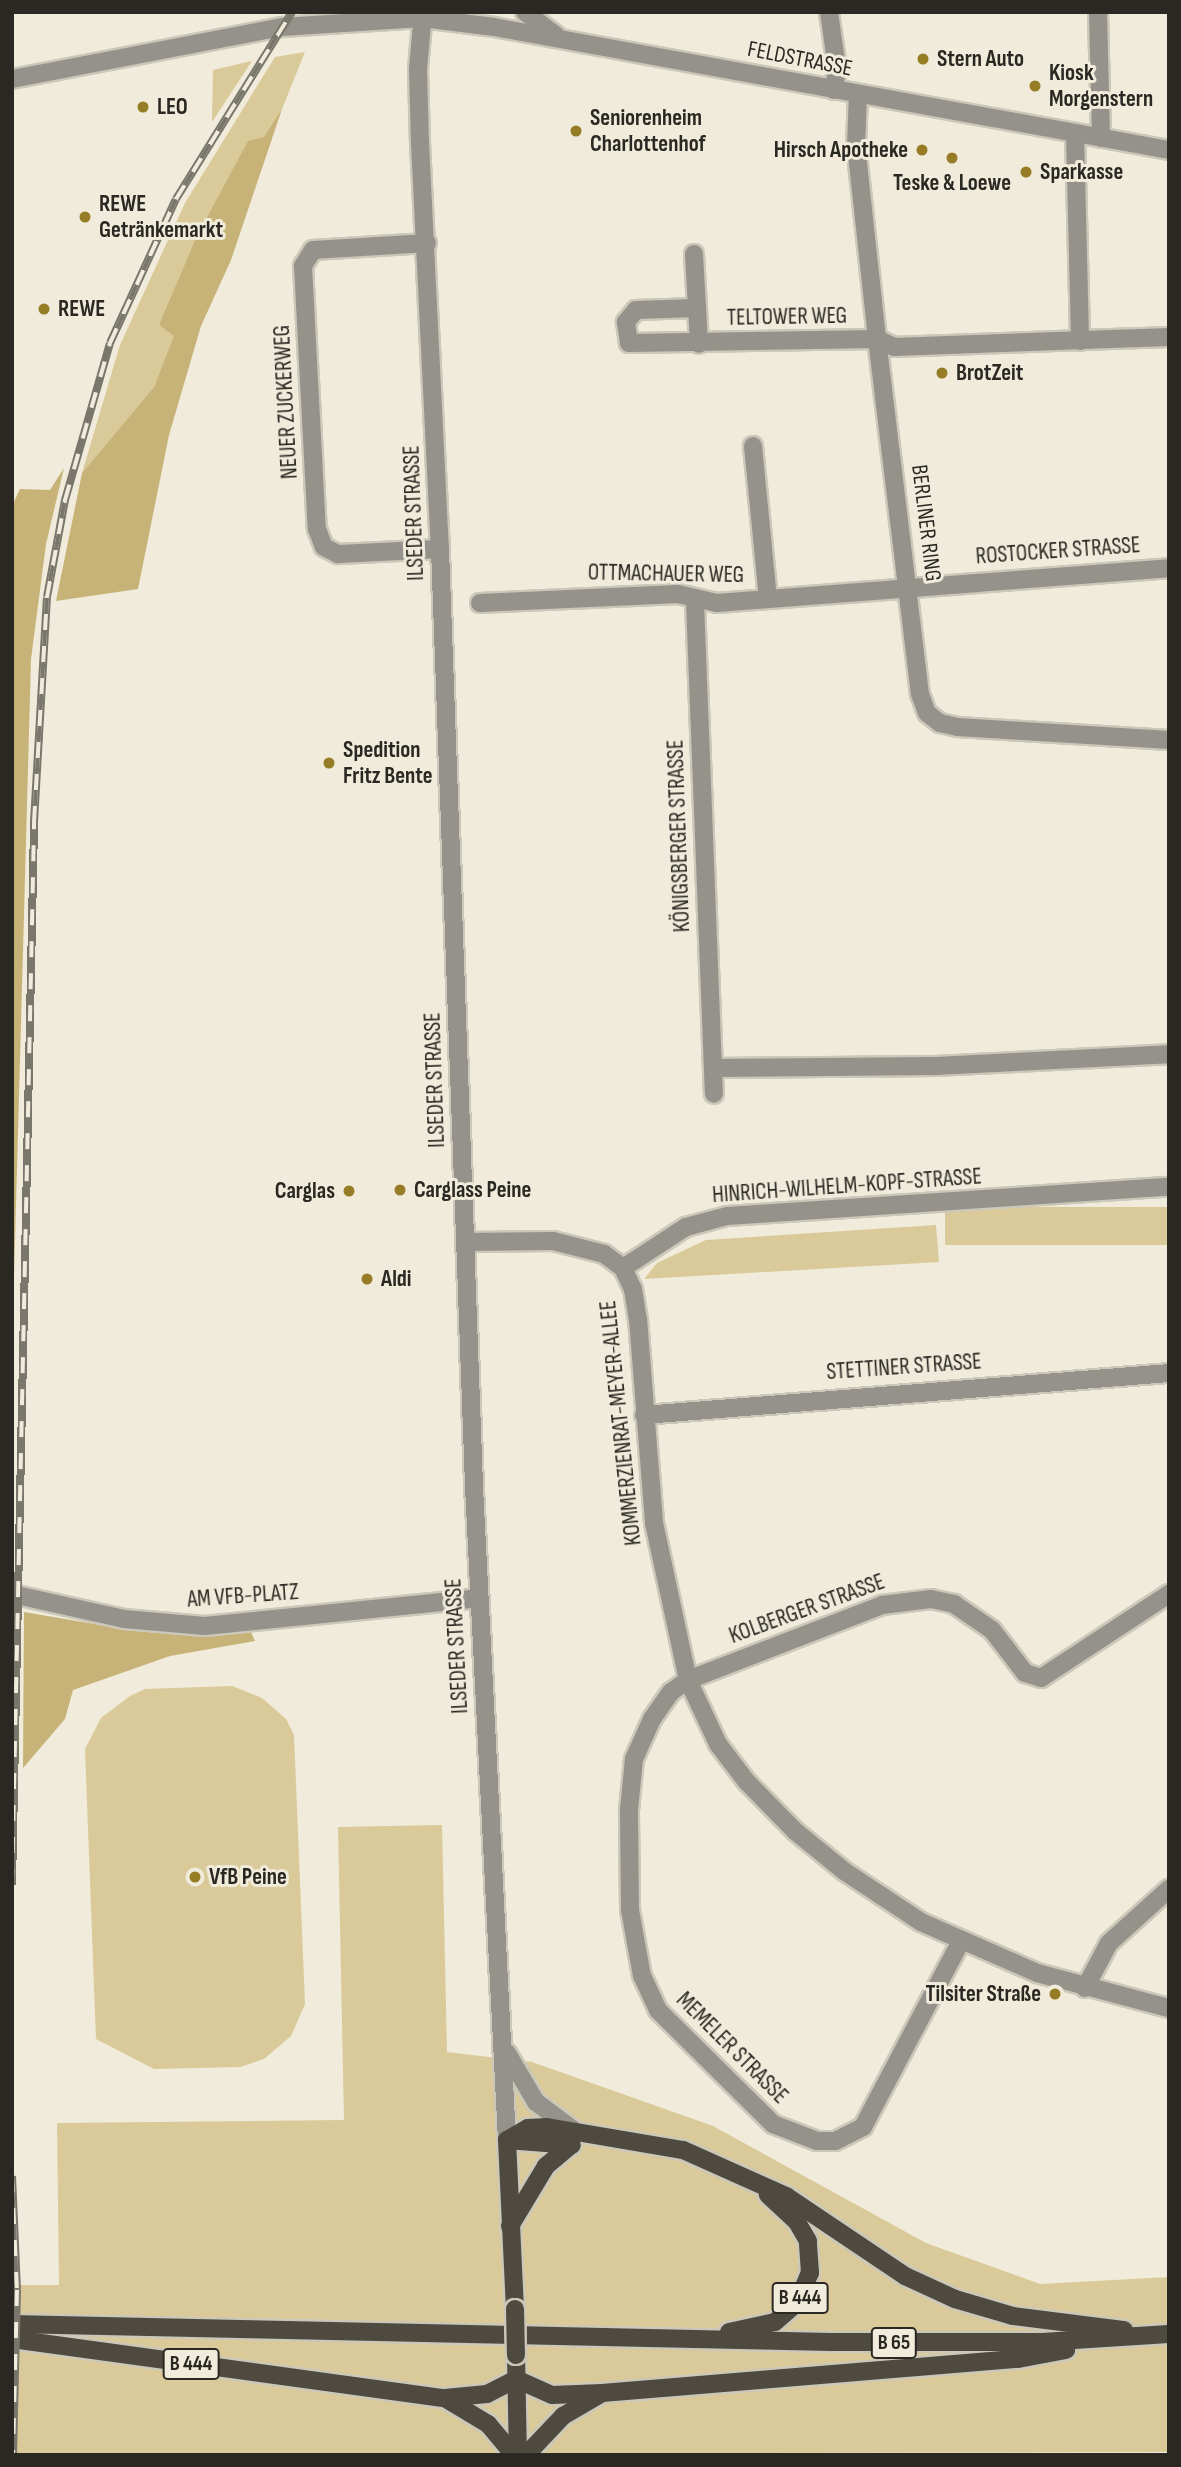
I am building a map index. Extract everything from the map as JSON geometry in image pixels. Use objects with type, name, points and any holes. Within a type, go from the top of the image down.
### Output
[{"type":"main road","points":[[510,2227],[538,2176],[571,2137],[528,2128],[507,2140],[510,2227],[515,2309],[516,2455]]},
{"type":"main road","name":"B 444","points":[[571,2137],[600,2137],[683,2150],[749,2179],[789,2214],[808,2241],[810,2266],[805,2290],[775,2322],[667,2340]]},
{"type":"main road","points":[[749,2179],[819,2215],[905,2276],[955,2299],[1013,2316],[1167,2334]]},
{"type":"main road","name":"B 65","points":[[12,2324],[667,2340],[983,2344],[1121,2339],[1167,2334]]},
{"type":"main road","name":"B 444","points":[[12,2339],[445,2398]]},
{"type":"main road","points":[[516,2379],[552,2395],[602,2393],[1018,2360],[1121,2339]]},
{"type":"main road","points":[[445,2398],[487,2394],[516,2379]]},
{"type":"main road","points":[[526,2455],[563,2416],[602,2393]]},
{"type":"main road","points":[[445,2398],[488,2424],[516,2455]]},
{"type":"street","points":[[525,12],[562,40]]},
{"type":"street","points":[[829,12],[837,68],[834,90]]},
{"type":"street","points":[[1097,12],[1101,138]]},
{"type":"street","name":"FELDSTRASSE","points":[[12,79],[282,27],[422,15],[1169,150]]},
{"type":"street","name":"ILSEDER STRASSE","points":[[422,15],[418,69],[440,549],[479,1598],[507,2140]]},
{"type":"street","name":"BERLINER RING","points":[[859,94],[856,145],[877,340],[910,587],[920,694],[927,713],[940,723],[1169,740]]},
{"type":"street","points":[[1075,133],[1080,341]]},
{"type":"street","name":"NEUER ZUCKERWEG","points":[[427,243],[313,250],[303,266],[317,529],[324,547],[338,554],[440,549]]},
{"type":"street","name":"TELTOWER WEG","points":[[694,254],[699,344]]},
{"type":"street","name":"TELTOWER WEG","points":[[697,308],[636,310],[629,314],[629,343],[637,346],[877,340]]},
{"type":"street","points":[[877,340],[894,347],[1169,337]]},
{"type":"street","name":"OTTMACHAUER WEG","points":[[753,446],[768,598]]},
{"type":"street","name":"ROSTOCKER STRASSE","points":[[910,587],[1169,568]]},
{"type":"street","name":"OTTMACHAUER WEG","points":[[480,603],[678,594],[695,602],[910,587]]},
{"type":"street","name":"KÖNIGSBERGER STRASSE","points":[[695,602],[714,1094]]},
{"type":"street","points":[[713,1068],[936,1066],[1169,1054]]},
{"type":"street","name":"HINRICH-WILHELM-KOPF-STRASSE","points":[[623,1268],[686,1227],[727,1216],[1169,1187]]},
{"type":"street","points":[[465,1242],[553,1241],[604,1254],[623,1268]]},
{"type":"street","name":"KOMMERZIENRAT-MEYER-ALLEE","points":[[623,1268],[638,1319],[643,1415],[654,1523],[688,1680],[718,1744],[795,1831],[883,1898],[961,1941],[1085,1988],[1169,2008]]},
{"type":"street","name":"STETTINER STRASSE","points":[[643,1415],[1169,1373]]},
{"type":"street","name":"AM VFB-PLATZ","points":[[12,1594],[124,1619],[205,1626],[479,1598]]},
{"type":"street","name":"KOLBERGER STRASSE","points":[[688,1680],[858,1612],[931,1599],[969,1612],[992,1630],[1025,1673],[1041,1678],[1169,1594]]},
{"type":"street","name":"MEMELER STRASSE","points":[[688,1680],[671,1692],[652,1719],[634,1759],[628,1848],[638,1958],[649,1996],[658,2010],[757,2111],[789,2133],[817,2141],[835,2141],[863,2127],[961,1941]]},
{"type":"street","points":[[1085,1988],[1096,1960],[1110,1943],[1169,1889]]},
{"type":"street","points":[[504,2043],[522,2084],[571,2137]]},
{"type":"shaded area","points":[[305,52],[282,109],[159,325],[175,336],[154,387],[82,473],[120,345],[185,203],[275,57]]},
{"type":"shaded area","points":[[252,61],[212,122],[213,70]]},
{"type":"shaded area","points":[[282,109],[231,260],[201,326],[169,435],[138,589],[56,601],[82,473],[154,387],[174,336],[159,325],[197,236],[248,141],[264,137]]},
{"type":"shaded area","points":[[64,468],[46,544],[31,659],[12,1351],[12,506],[20,489],[50,490]]},
{"type":"shaded area","points":[[945,1207],[1169,1207],[1169,1245],[945,1245]]},
{"type":"shaded area","points":[[936,1225],[939,1262],[644,1279],[657,1263],[706,1240]]},
{"type":"shaded area","points":[[24,1612],[124,1629],[250,1630],[255,1641],[170,1656],[73,1690],[65,1719],[23,1768]]},
{"type":"shaded area","name":"VfB Peine","points":[[232,1686],[262,1698],[286,1719],[294,1735],[305,2004],[291,2036],[264,2059],[240,2067],[154,2069],[96,2039],[85,1749],[101,1718],[130,1696],[145,1689]]},
{"type":"shaded area","points":[[442,1825],[447,2052],[532,2062],[713,2126],[926,2243],[1040,2284],[1169,2277],[1169,2452],[12,2455],[12,2285],[59,2285],[57,2123],[344,2120],[338,1827]]},
{"type":"railway","points":[[12,1885],[34,822],[47,597],[65,500],[110,343],[176,199],[292,12]]},
{"type":"railway","points":[[12,2176],[17,2290],[13,2455]]},
{"type":"place","name":"Stern Auto","points":[[923,59]]},
{"type":"place","name":"Kiosk Morgenstern","points":[[1035,86]]},
{"type":"place","name":"LEO","points":[[143,107]]},
{"type":"place","name":"Seniorenheim Charlottenhof","points":[[576,131]]},
{"type":"place","name":"Hirsch Apotheke","points":[[922,150]]},
{"type":"place","name":"Teske & Loewe","points":[[952,158]]},
{"type":"place","name":"Sparkasse","points":[[1026,172]]},
{"type":"place","name":"REWE Getränkemarkt","points":[[85,217]]},
{"type":"place","name":"REWE","points":[[44,309]]},
{"type":"place","name":"BrotZeit","points":[[942,373]]},
{"type":"place","name":"Spedition Fritz Bente","points":[[329,763]]},
{"type":"place","name":"Carglass Peine","points":[[400,1190]]},
{"type":"place","name":"Carglas","points":[[349,1191]]},
{"type":"place","name":"Aldi","points":[[367,1279]]},
{"type":"place","name":"VfB Peine","points":[[195,1877]]},
{"type":"place","name":"Tilsiter Straße","points":[[1055,1994]]}]
